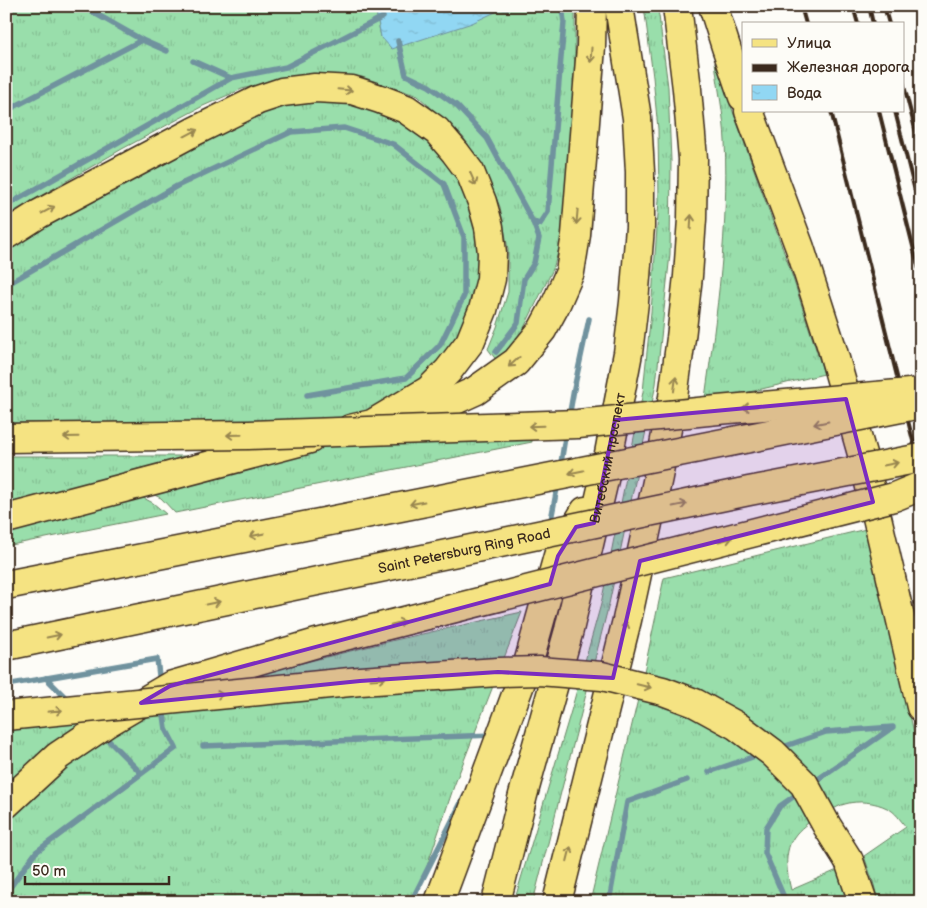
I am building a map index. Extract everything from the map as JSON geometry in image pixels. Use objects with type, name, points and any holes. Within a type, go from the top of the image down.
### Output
[{"type":"main road","points":[[6,519],[284,445],[442,406],[475,391],[516,362],[542,330],[570,272],[576,235],[591,47],[592,6]]},
{"type":"main road","name":"Витебский проспект","points":[[496,902],[523,795],[569,630],[604,480],[628,352],[640,227],[640,172],[638,118],[619,6]]},
{"type":"main road","points":[[557,902],[628,620],[658,477],[680,348],[692,219],[692,159],[677,6]]},
{"type":"main road","points":[[713,6],[742,93]]},
{"type":"main road","points":[[6,235],[40,214],[195,131],[258,100],[282,92],[315,88],[352,90],[406,109],[437,131],[456,152],[470,172],[482,202],[489,227],[492,253],[491,279],[483,310],[470,342],[448,370],[429,390],[372,424]]},
{"type":"main road","points":[[748,112],[800,248],[832,348],[864,461],[921,706]]},
{"type":"main road","points":[[6,438],[248,435],[578,424],[921,392]]},
{"type":"main road","points":[[6,584],[921,404]]},
{"type":"main road","name":"Saint Petersburg Ring Road","points":[[6,646],[749,491],[921,458]]},
{"type":"main road","points":[[440,902],[529,660],[558,556],[604,480]]},
{"type":"main road","points":[[6,804],[43,772],[58,756],[107,723],[170,686],[317,643],[894,497],[921,486]]},
{"type":"main road","points":[[6,716],[360,680],[539,671],[602,676],[663,690],[695,703],[737,726],[773,754],[804,784],[849,861],[863,902]]},
{"type":"highlighted area","points":[[846,399],[873,502],[640,561],[613,678],[498,672],[360,681],[141,703],[170,686],[550,584],[558,556],[576,527],[594,523],[615,420]]},
{"type":"green space","points":[[6,6],[375,6],[381,37],[504,8],[504,6],[575,6],[575,71],[570,169],[564,232],[553,269],[521,334],[497,361],[488,349],[508,292],[508,249],[500,207],[484,170],[463,137],[418,96],[362,77],[317,75],[281,79],[242,89],[203,106],[122,149],[6,216]]},
{"type":"green space","points":[[644,6],[657,6],[659,16],[668,87],[671,161],[670,254],[656,384],[609,604],[533,902],[514,902],[601,604],[643,392],[659,200],[658,129]]},
{"type":"green space","points":[[715,62],[789,266],[824,374],[741,394],[705,398],[718,302],[724,238],[726,174],[724,131]]},
{"type":"green space","points":[[289,98],[373,105],[425,134],[461,173],[475,209],[481,279],[456,345],[424,380],[355,421],[6,423],[6,246],[44,223]]},
{"type":"green space","points":[[532,439],[532,442],[175,513],[161,498],[148,492],[318,445]]},
{"type":"green space","points":[[6,456],[214,456],[6,508]]},
{"type":"green space","points":[[138,495],[153,503],[166,514],[6,546],[6,531]]},
{"type":"green space","points":[[866,529],[921,762],[921,902],[878,902],[864,856],[906,827],[890,810],[877,804],[861,802],[841,805],[804,826],[790,844],[787,856],[787,871],[791,890],[842,868],[853,902],[590,902],[639,695],[664,578]]},
{"type":"green space","points":[[522,612],[454,786],[415,902],[6,902],[6,823],[100,735],[201,688],[395,640]]},
{"type":"green space","points":[[86,720],[6,783],[6,728]]},
{"type":"water","points":[[375,6],[504,6],[504,8],[472,23],[392,49],[381,37]]},
{"type":"waterway","points":[[82,6],[142,40],[167,51]]},
{"type":"waterway","points":[[504,8],[512,6]]},
{"type":"waterway","points":[[533,222],[540,224],[548,212],[564,22],[562,6]]},
{"type":"waterway","points":[[193,61],[231,78],[286,67],[383,17]]},
{"type":"waterway","points":[[6,111],[142,40]]},
{"type":"waterway","points":[[398,41],[406,75],[429,86],[456,105],[487,138],[533,222],[539,238],[534,263],[524,279],[518,323],[496,352]]},
{"type":"waterway","points":[[6,206],[231,78]]},
{"type":"waterway","points":[[6,285],[177,186],[291,132],[344,128],[393,144],[444,184],[464,237],[464,296],[440,345],[406,378],[307,395]]},
{"type":"waterway","points":[[569,417],[589,319]]},
{"type":"waterway","points":[[560,469],[566,431]]},
{"type":"waterway","points":[[550,525],[558,483]]},
{"type":"waterway","points":[[6,685],[157,659],[160,684]]},
{"type":"waterway","points":[[46,678],[69,701]]},
{"type":"waterway","points":[[6,893],[36,852],[176,748],[166,729],[163,708]]},
{"type":"waterway","points":[[780,748],[826,732],[893,727],[811,784]]},
{"type":"waterway","points":[[102,734],[141,773]]},
{"type":"waterway","points":[[203,746],[493,735]]},
{"type":"waterway","points":[[709,772],[761,754]]},
{"type":"waterway","points":[[609,902],[627,802],[687,780]]},
{"type":"waterway","points":[[786,902],[765,853],[766,828],[780,806],[800,792]]},
{"type":"waterway","points":[[411,902],[464,797]]},
{"type":"railway","points":[[801,6],[805,22]]},
{"type":"railway","points":[[853,6],[857,22]]},
{"type":"railway","points":[[869,6],[873,22]]},
{"type":"railway","points":[[884,6],[888,22]]},
{"type":"railway","points":[[904,86],[921,152]]},
{"type":"railway","points":[[831,112],[921,473]]},
{"type":"railway","points":[[879,112],[921,278]]},
{"type":"railway","points":[[895,112],[921,215]]}]
